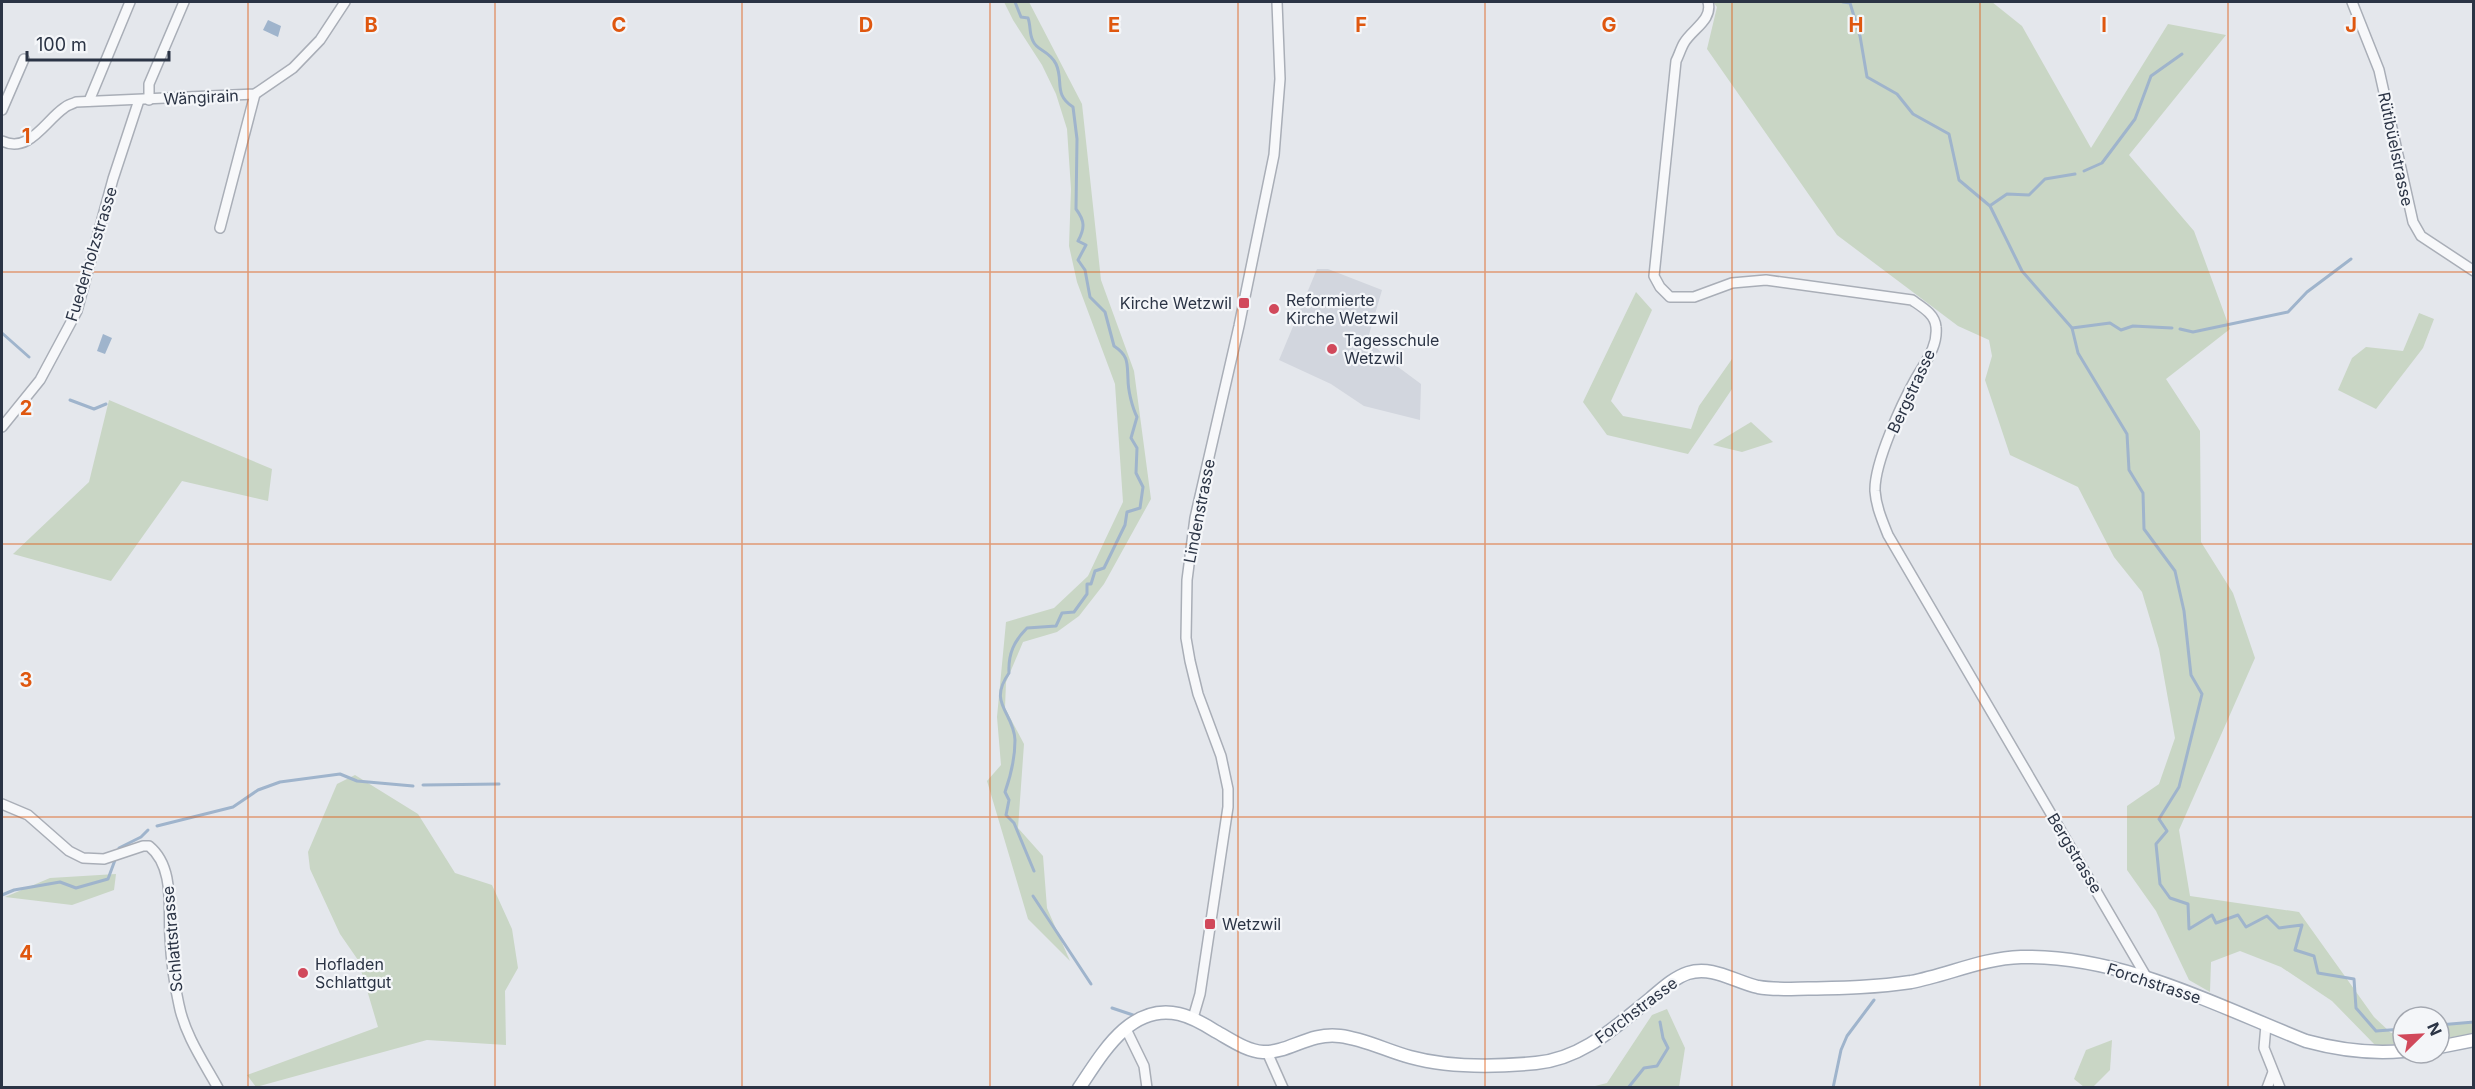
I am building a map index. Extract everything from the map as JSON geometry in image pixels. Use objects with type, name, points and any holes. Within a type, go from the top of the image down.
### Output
[{"type":"main road","name":"Forchstrasse","points":[[1267,1052],[1325,1035],[1358,1040],[1406,1056],[1441,1064],[1516,1064],[1551,1061],[1582,1050],[1609,1032],[1676,978],[1698,971],[1711,972],[1767,989],[1837,987],[1911,982],[1987,962],[2022,957],[2072,961],[2147,978],[2265,1030],[2336,1048],[2379,1053],[2391,1052]]},
{"type":"main road","points":[[1079,1088],[1104,1050],[1126,1029],[1141,1018],[1152,1014],[1179,1014],[1193,1018],[1250,1049],[1267,1052]]},
{"type":"main road","points":[[2451,1045],[2474,1041]]},
{"type":"street","points":[[89,101],[130,2]]},
{"type":"street","name":"Fuederholzstrasse","points":[[2,427],[40,380],[77,311],[113,179],[149,84],[184,2]]},
{"type":"street","name":"Wängirain","points":[[2,141],[19,144],[33,137],[64,108],[76,102],[255,94],[294,68],[320,40],[345,2]]},
{"type":"street","name":"Lindenstrasse","points":[[1193,1018],[1200,994],[1228,807],[1228,789],[1221,756],[1198,694],[1190,661],[1186,638],[1187,580],[1195,518],[1239,326],[1274,155],[1280,79],[1277,2]]},
{"type":"street","name":"Bergstrasse","points":[[1708,2],[1709,7],[1704,22],[1684,41],[1676,61],[1654,276],[1660,287],[1670,297],[1694,297],[1732,283],[1766,280],[1912,300],[1929,312],[1936,326],[1932,352],[1898,415],[1883,452],[1875,488],[1878,508],[1888,535],[2147,978]]},
{"type":"street","name":"Rütibüelstrasse","points":[[2352,2],[2379,69],[2413,222],[2421,236],[2474,271]]},
{"type":"street","points":[[2,110],[24,59]]},
{"type":"street","points":[[220,228],[255,94]]},
{"type":"street","name":"Schlattstrasse","points":[[2,804],[28,815],[69,851],[83,858],[104,859],[143,846],[149,846],[155,850],[169,887],[170,936],[179,1007],[192,1042],[218,1088]]},
{"type":"street","points":[[1126,1029],[1144,1066],[1148,1088]]},
{"type":"street","points":[[2265,1030],[2264,1048],[2280,1088]]},
{"type":"street","points":[[1267,1052],[1283,1088]]},
{"type":"street","points":[[2267,1088],[2273,1072]]},
{"type":"shaded area","points":[[1317,269],[1328,269],[1382,290],[1368,338],[1386,358],[1421,384],[1420,420],[1364,406],[1331,384],[1279,360]]},
{"type":"green space","points":[[1004,2],[1029,2],[1082,104],[1101,280],[1134,371],[1151,499],[1104,584],[1079,616],[1057,632],[1023,642],[1006,682],[1005,708],[1024,744],[1018,828],[1043,856],[1047,908],[1070,961],[1028,919],[987,781],[1001,765],[997,717],[1006,622],[1054,608],[1088,576],[1123,502],[1115,384],[1077,282],[1069,246],[1071,189],[1067,129],[1056,94],[1042,65]]},
{"type":"green space","points":[[1713,2],[1992,2],[2022,26],[2091,148],[2168,24],[2226,35],[2129,155],[2194,231],[2230,329],[2166,379],[2200,431],[2201,542],[2233,593],[2255,658],[2179,830],[2190,896],[2299,912],[2374,1017],[2391,1033],[2391,1044],[2376,1046],[2332,1001],[2281,967],[2240,951],[2211,962],[2210,992],[2189,980],[2156,911],[2127,870],[2127,806],[2159,784],[2175,738],[2159,649],[2142,592],[2114,557],[2078,487],[2010,455],[1985,380],[1992,356],[1989,340],[1958,326],[1837,235],[1707,49],[1717,7]]},
{"type":"green space","points":[[1636,292],[1652,310],[1611,401],[1623,416],[1691,429],[1699,406],[1732,359],[1732,389],[1688,454],[1607,435],[1583,402]]},
{"type":"green space","points":[[2419,313],[2434,319],[2423,348],[2376,409],[2338,390],[2352,358],[2366,347],[2403,351]]},
{"type":"green space","points":[[109,400],[272,469],[268,501],[182,481],[111,581],[13,554],[89,482]]},
{"type":"green space","points":[[1751,422],[1773,442],[1742,452],[1713,445]]},
{"type":"green space","points":[[355,775],[418,814],[455,873],[492,885],[512,929],[518,968],[505,991],[506,1045],[427,1040],[256,1087],[247,1075],[378,1027],[358,960],[340,934],[310,869],[308,852],[337,784]]},
{"type":"green space","points":[[116,874],[114,890],[72,905],[5,897],[50,878]]},
{"type":"green space","points":[[1667,1009],[1685,1048],[1679,1087],[1591,1087],[1607,1083],[1652,1015]]},
{"type":"green space","points":[[2473,1021],[2473,1034],[2451,1037],[2451,1024]]},
{"type":"green space","points":[[2112,1040],[2110,1070],[2093,1087],[2084,1087],[2074,1079],[2086,1050]]},
{"type":"water","points":[[268,20],[281,26],[278,37],[263,30]]},
{"type":"water","points":[[103,334],[112,338],[105,354],[97,351]]},
{"type":"waterway","points":[[1015,2],[1021,17],[1028,18],[1035,44],[1056,64],[1061,92],[1073,107],[1077,139],[1076,209],[1083,225],[1078,241],[1086,245],[1078,260],[1085,270],[1090,297],[1105,312],[1114,346],[1126,360],[1130,393],[1137,417],[1131,438],[1137,448],[1136,473],[1143,487],[1140,508],[1127,512],[1125,525],[1104,568],[1095,571],[1091,584],[1087,584],[1087,594],[1074,612],[1062,613],[1056,626],[1027,628],[1015,643],[1011,654],[1009,673],[1001,693],[1003,708],[1011,722],[1015,740],[1012,766],[1005,792],[1009,800],[1006,815],[1014,823],[1034,871]]},
{"type":"waterway","points":[[1843,2],[1850,3],[1860,36],[1867,77],[1897,94],[1913,114],[1949,134],[1959,180],[1990,206],[2022,271],[2072,328],[2078,353],[2127,434],[2129,470],[2143,493],[2144,529],[2175,571],[2184,611],[2191,675],[2202,694],[2179,787],[2159,819],[2167,831],[2156,844],[2160,884],[2170,898],[2188,904],[2189,929],[2212,915],[2216,923],[2238,915],[2246,927],[2267,916],[2279,928],[2302,925],[2295,950],[2314,956],[2318,973],[2354,979],[2356,1008],[2376,1031],[2391,1030]]},
{"type":"waterway","points":[[2084,171],[2102,163],[2135,119],[2151,76],[2182,54]]},
{"type":"waterway","points":[[1991,205],[2007,194],[2029,195],[2045,179],[2075,174]]},
{"type":"waterway","points":[[2180,329],[2193,332],[2288,312],[2307,292],[2351,259]]},
{"type":"waterway","points":[[2072,328],[2110,323],[2121,330],[2133,326],[2172,328]]},
{"type":"waterway","points":[[2,333],[29,357]]},
{"type":"waterway","points":[[70,400],[94,409],[106,404]]},
{"type":"waterway","points":[[157,826],[233,807],[258,790],[280,782],[340,774],[357,781],[413,786]]},
{"type":"waterway","points":[[423,785],[499,784]]},
{"type":"waterway","points":[[119,848],[141,837],[148,830]]},
{"type":"waterway","points":[[2,895],[14,890],[60,882],[76,888],[108,879],[115,860]]},
{"type":"waterway","points":[[1033,896],[1091,984]]},
{"type":"waterway","points":[[1833,1088],[1841,1050],[1847,1036],[1874,1000]]},
{"type":"waterway","points":[[1112,1008],[1133,1015]]},
{"type":"waterway","points":[[1628,1088],[1644,1068],[1657,1066],[1668,1048],[1663,1038],[1660,1022]]},
{"type":"waterway","points":[[2451,1024],[2474,1022]]},
{"type":"place","name":"Kirche Wetzwil","points":[[1244,303]]},
{"type":"place","name":"Reformierte Kirche Wetzwil","points":[[1274,309]]},
{"type":"place","name":"Tagesschule Wetzwil","points":[[1332,349]]},
{"type":"place","name":"Wetzwil","points":[[1210,924]]},
{"type":"place","name":"Hofladen Schlattgut","points":[[303,973]]}]
